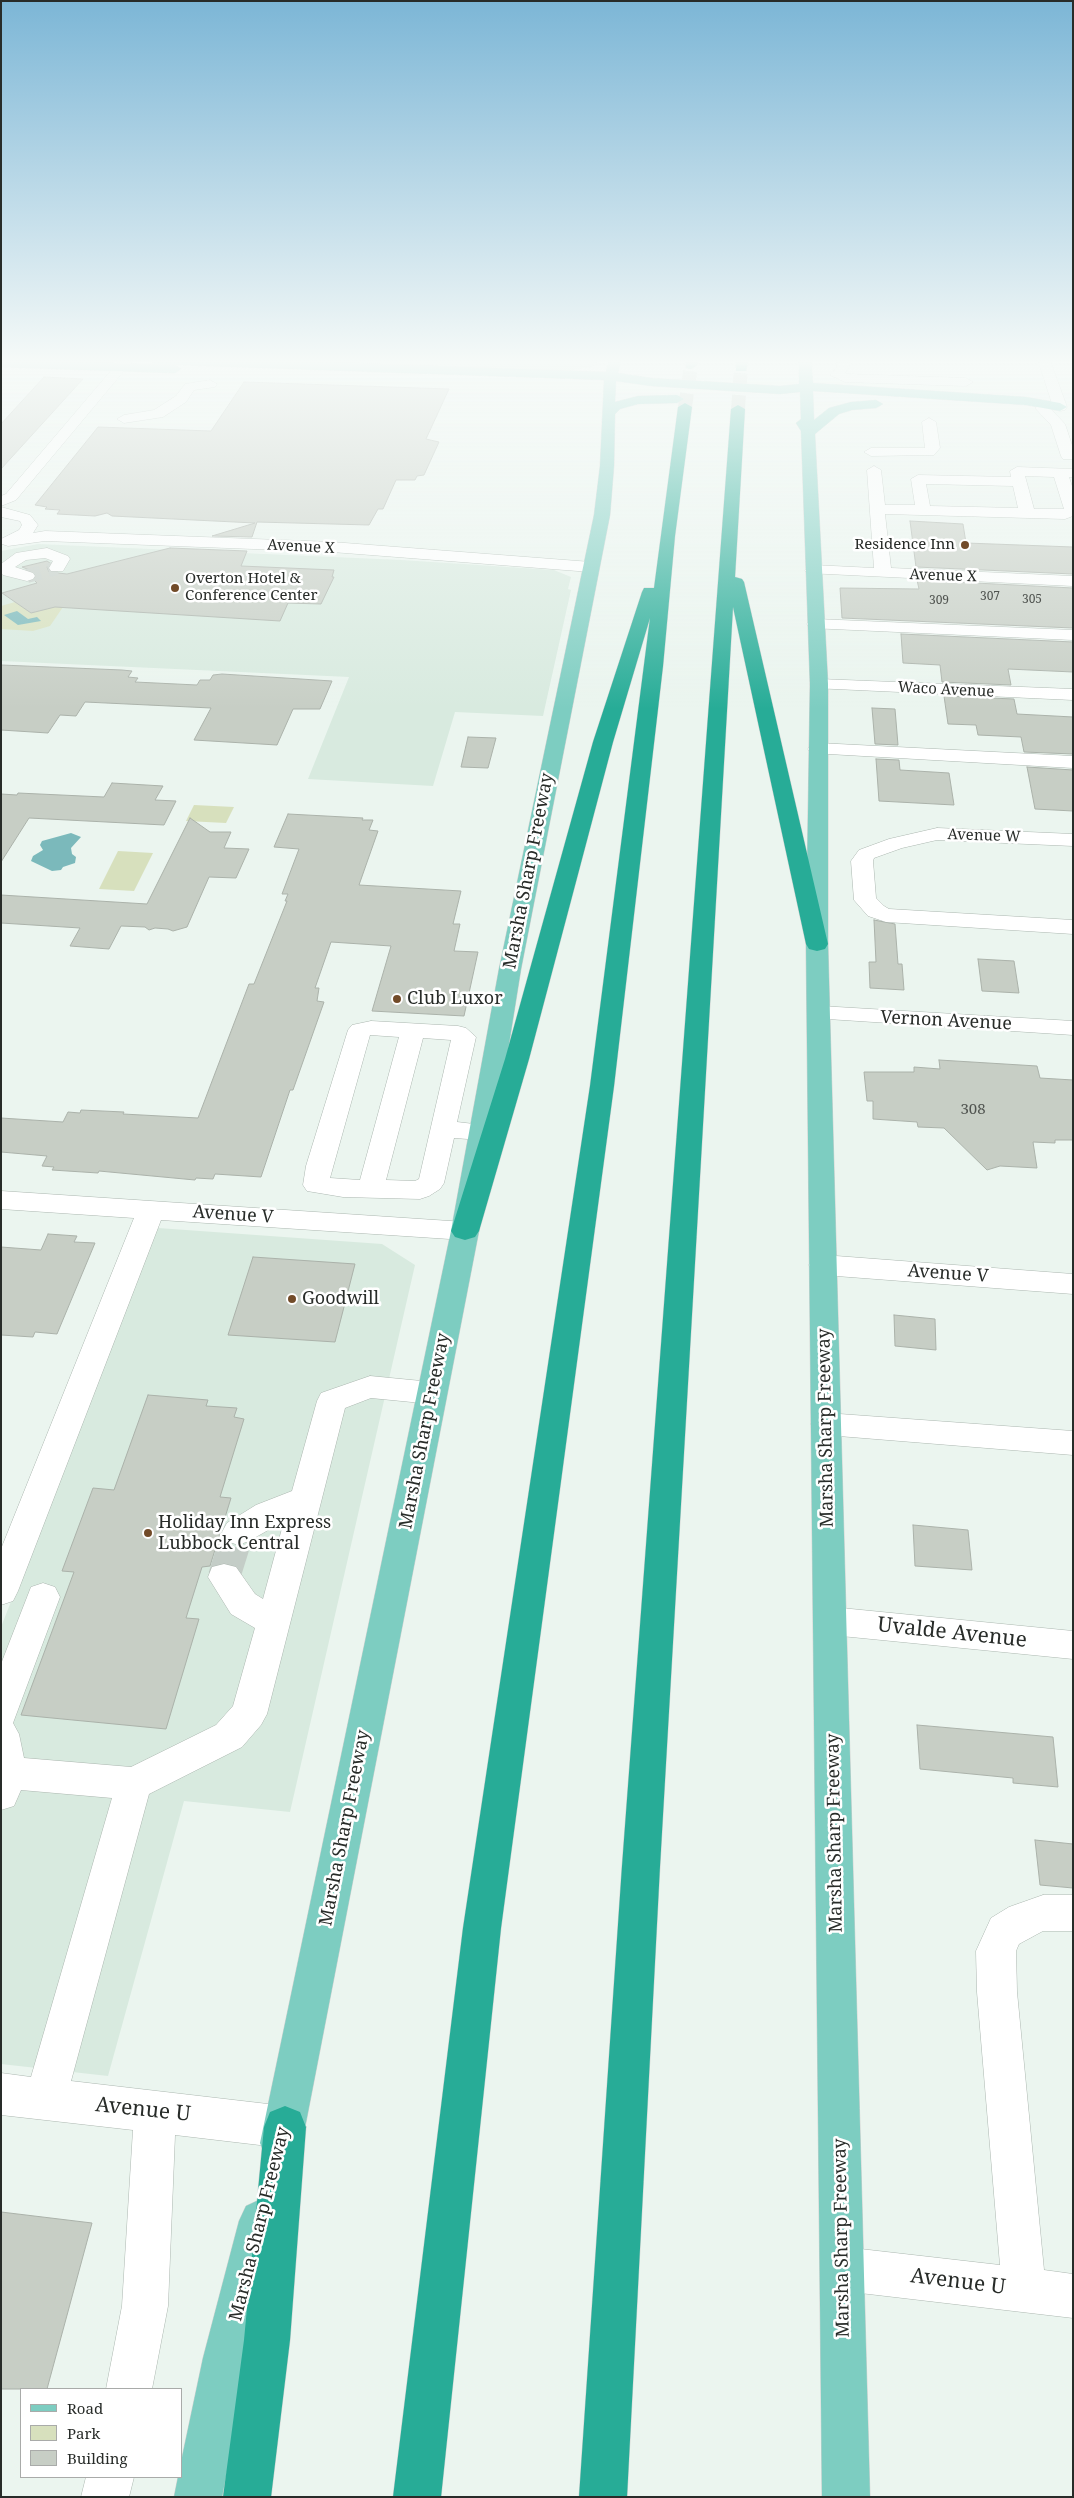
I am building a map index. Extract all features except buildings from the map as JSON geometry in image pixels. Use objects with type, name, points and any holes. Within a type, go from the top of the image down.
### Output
[{"type":"highway","points":[[417,2497],[482,1928],[602,1086],[654,666],[667,536],[677,477]]},
{"type":"highway","points":[[602,2497],[642,1856],[734,477]]},
{"type":"highway","points":[[465,1231],[517,1059],[603,742],[667,536]]},
{"type":"highway","points":[[728,548],[817,944]]},
{"type":"highway","points":[[247,2497],[268,2340],[285,2126]]},
{"type":"main road","name":"Marsha Sharp Freeway","points":[[198,2497],[226,2358],[285,2126],[465,1231],[510,969],[602,515],[606,477]]},
{"type":"main road","name":"Marsha Sharp Freeway","points":[[807,477],[819,684],[817,944],[820,1013],[822,1265],[831,1621],[846,2497]]},
{"type":"street","points":[[6,542],[28,529],[24,518],[12,509],[6,500],[26,477]]},
{"type":"street","points":[[875,477],[883,573]]},
{"type":"street","points":[[1019,477],[1027,513]]},
{"type":"street","points":[[878,509],[1065,514],[1072,511],[1067,477]]},
{"type":"street","points":[[923,510],[918,479],[1020,482]]},
{"type":"street","name":"Avenue X","points":[[1,512],[52,525],[324,535],[465,546],[592,559]]},
{"type":"street","name":"Avenue X","points":[[6,542],[45,536],[592,559]]},
{"type":"street","points":[[27,576],[9,572],[7,566],[22,556],[47,553],[62,559],[57,568]]},
{"type":"street","name":"Avenue X","points":[[813,570],[1073,581]]},
{"type":"street","points":[[816,624],[1073,635]]},
{"type":"street","name":"Waco Avenue","points":[[819,684],[1073,695]]},
{"type":"street","points":[[818,749],[1073,762]]},
{"type":"street","name":"Avenue W","points":[[1073,840],[952,834],[922,836],[866,854],[862,861],[865,900],[876,911],[894,917],[1073,927]]},
{"type":"street","name":"Vernon Avenue","points":[[820,1013],[1073,1028]]},
{"type":"street","points":[[372,1028],[413,1030],[458,1033],[464,1037],[432,1183],[420,1190],[343,1188],[316,1185],[319,1166],[360,1030],[372,1028]]},
{"type":"street","points":[[371,1189],[413,1030]]},
{"type":"street","points":[[443,1129],[482,1132]]},
{"type":"street","points":[[335,1222],[343,1188]]},
{"type":"street","name":"Avenue V","points":[[1,1200],[465,1231]]},
{"type":"street","points":[[1,1591],[151,1210]]},
{"type":"street","name":"Avenue V","points":[[822,1265],[1073,1284]]},
{"type":"street","points":[[1,1734],[5,1784],[134,1784],[229,1736],[249,1714],[308,1498],[332,1401],[370,1387],[432,1393]]},
{"type":"street","points":[[826,1424],[1073,1443]]},
{"type":"street","points":[[238,1532],[267,1514],[308,1498]]},
{"type":"street","points":[[224,1577],[243,1604],[274,1622]]},
{"type":"street","points":[[1,1712],[43,1597]]},
{"type":"street","name":"Uvalde Avenue","points":[[831,1621],[1073,1645]]},
{"type":"street","points":[[45,2099],[134,1784]]},
{"type":"street","points":[[1024,2290],[997,1992],[996,1951],[1005,1931],[1023,1920],[1043,1913],[1073,1913]]},
{"type":"street","name":"Avenue U","points":[[1,2094],[285,2126]]},
{"type":"street","points":[[129,2388],[145,2306],[155,2112]]},
{"type":"street","name":"Avenue U","points":[[843,2269],[1073,2296]]},
{"type":"street","points":[[105,2497],[110,2478]]},
{"type":"shaded area","points":[[38,544],[402,560],[554,570],[571,577],[568,589],[571,590],[543,716],[455,712],[433,786],[308,779],[349,677],[1,661],[1,551]]},
{"type":"shaded area","points":[[158,1228],[382,1244],[415,1265],[290,1812],[184,1801],[108,2076],[1,2064],[1,1627]]},
{"type":"green space","points":[[15,602],[31,613],[63,607],[50,626],[33,631],[1,629],[1,606]]},
{"type":"green space","points":[[194,805],[234,807],[226,823],[186,821]]},
{"type":"green space","points":[[118,851],[153,853],[134,891],[99,889]]},
{"type":"water","points":[[17,611],[28,619],[37,617],[41,621],[18,625],[4,615]]},
{"type":"water","points":[[71,833],[81,837],[71,848],[72,854],[76,857],[75,863],[63,867],[61,870],[52,871],[31,861],[33,856],[43,850],[40,845],[42,841]]},
{"type":"tunnel","points":[[27,576],[57,568]]},
{"type":"tunnel","points":[[224,1577],[238,1532]]},
{"type":"place","name":"Residence Inn","points":[[965,545]]},
{"type":"place","name":"Overton Hotel & Conference Center","points":[[175,588]]},
{"type":"place","name":"Club Luxor","points":[[397,999]]},
{"type":"place","name":"Goodwill","points":[[292,1299]]},
{"type":"place","name":"Holiday Inn Express Lubbock Central","points":[[148,1533]]}]
